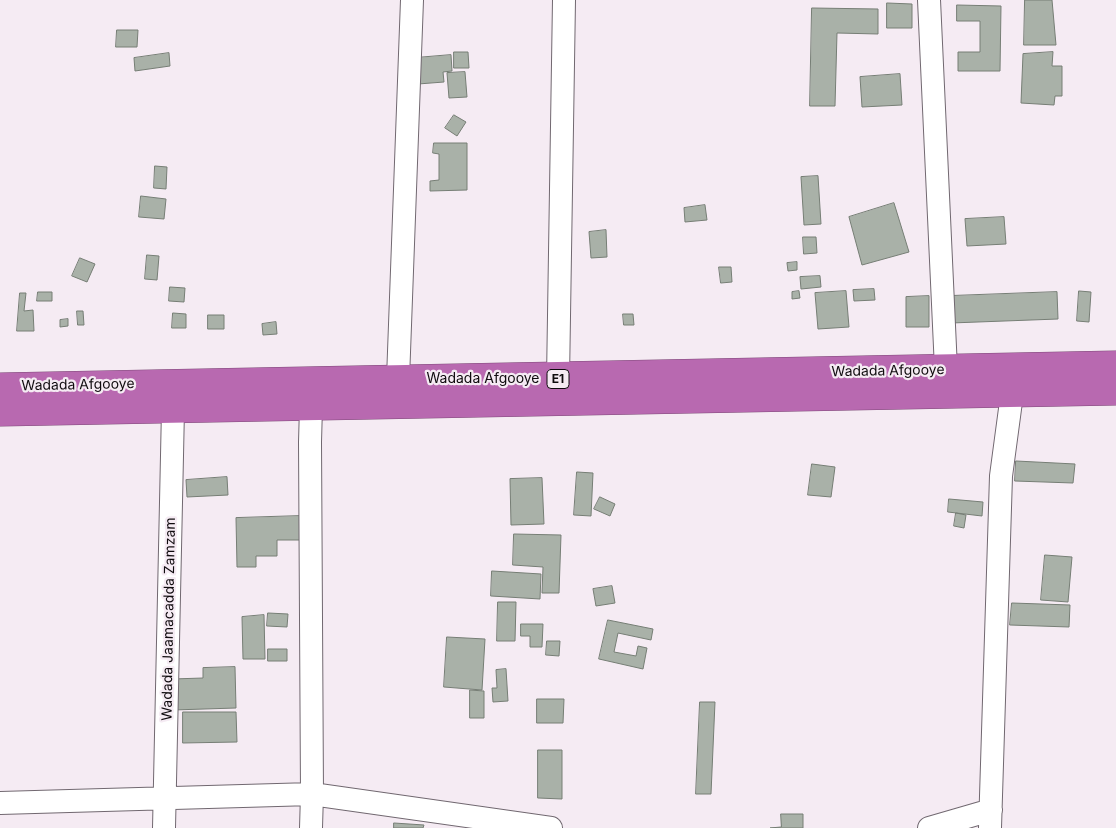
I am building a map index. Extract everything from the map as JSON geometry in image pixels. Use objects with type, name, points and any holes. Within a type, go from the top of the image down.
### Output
[{"type":"highway","name":"Wadada Afgooye","points":[[0,387],[398,379],[558,379],[1116,365]]},
{"type":"highway","name":"Wadada Afgooye","points":[[0,412],[1116,392]]},
{"type":"street","points":[[398,379],[412,0]]},
{"type":"street","points":[[558,379],[564,0]]},
{"type":"street","points":[[929,0],[946,369]]},
{"type":"street","points":[[929,828],[991,819],[1002,476],[1012,394]]},
{"type":"street","points":[[311,828],[310,452],[312,407]]},
{"type":"street","name":"Wadada Jaamacadda Zamzam","points":[[164,828],[173,409]]},
{"type":"street","points":[[0,803],[312,794],[551,828]]},
{"type":"building","points":[[1025,0],[1052,0],[1056,45],[1024,45]]},
{"type":"building","points":[[887,3],[912,4],[912,28],[887,28]]},
{"type":"building","points":[[957,5],[1001,6],[1000,71],[958,71],[958,52],[980,52],[980,21],[957,21]]},
{"type":"building","points":[[812,8],[878,9],[878,34],[837,33],[835,106],[810,106]]},
{"type":"building","points":[[117,30],[138,30],[137,47],[116,47]]},
{"type":"building","points":[[454,52],[468,52],[469,68],[454,68]]},
{"type":"building","points":[[1053,52],[1052,66],[1062,66],[1062,96],[1055,96],[1054,105],[1021,103],[1023,54]]},
{"type":"building","points":[[169,53],[170,66],[135,71],[134,58]]},
{"type":"building","points":[[451,55],[452,71],[443,72],[444,82],[418,84],[415,58]]},
{"type":"building","points":[[465,72],[467,97],[449,98],[447,73]]},
{"type":"building","points":[[900,74],[902,105],[862,107],[860,77]]},
{"type":"building","points":[[454,115],[466,122],[457,136],[445,128]]},
{"type":"building","points":[[434,143],[467,143],[467,190],[430,191],[430,181],[439,180],[439,154],[433,153]]},
{"type":"building","points":[[155,166],[167,167],[166,189],[154,188]]},
{"type":"building","points":[[818,176],[821,224],[804,225],[801,177]]},
{"type":"building","points":[[141,196],[166,199],[164,219],[139,217]]},
{"type":"building","points":[[894,203],[909,252],[862,265],[849,217]]},
{"type":"building","points":[[705,205],[707,220],[685,222],[684,208]]},
{"type":"building","points":[[1004,217],[1006,244],[967,246],[965,219]]},
{"type":"building","points":[[606,230],[607,257],[591,258],[589,232]]},
{"type":"building","points":[[803,237],[816,237],[817,253],[804,254]]},
{"type":"building","points":[[147,255],[159,256],[157,280],[145,279]]},
{"type":"building","points":[[80,258],[95,264],[87,282],[72,276]]},
{"type":"building","points":[[797,262],[797,270],[788,271],[787,263]]},
{"type":"building","points":[[719,267],[731,267],[732,282],[721,283]]},
{"type":"building","points":[[820,276],[821,287],[801,289],[800,277]]},
{"type":"building","points":[[170,287],[185,288],[184,302],[169,301]]},
{"type":"building","points":[[874,289],[875,300],[854,301],[853,290]]},
{"type":"building","points":[[799,291],[800,298],[792,299],[792,292]]},
{"type":"building","points":[[846,291],[849,327],[818,329],[815,293]]},
{"type":"building","points":[[1079,291],[1091,292],[1089,322],[1077,321]]},
{"type":"building","points":[[38,292],[52,292],[52,301],[37,301]]},
{"type":"building","points":[[1057,292],[1058,319],[951,323],[950,296]]},
{"type":"building","points":[[20,293],[26,293],[24,311],[33,310],[34,331],[17,331]]},
{"type":"building","points":[[929,296],[929,327],[906,327],[906,297]]},
{"type":"building","points":[[77,311],[83,311],[84,325],[78,325]]},
{"type":"building","points":[[173,313],[186,314],[186,328],[172,328]]},
{"type":"building","points":[[623,314],[633,314],[634,325],[624,325]]},
{"type":"building","points":[[208,315],[224,315],[224,329],[208,329]]},
{"type":"building","points":[[68,319],[68,326],[60,327],[60,320]]},
{"type":"building","points":[[276,322],[277,334],[263,335],[262,324]]},
{"type":"building","points":[[1016,461],[1075,464],[1073,483],[1015,481]]},
{"type":"building","points":[[812,464],[835,467],[831,497],[808,495]]},
{"type":"building","points":[[577,472],[593,473],[591,516],[574,515]]},
{"type":"building","points":[[227,477],[228,495],[187,497],[186,480]]},
{"type":"building","points":[[542,478],[544,524],[511,525],[510,479]]},
{"type":"building","points":[[600,497],[615,504],[610,516],[594,509]]},
{"type":"building","points":[[949,499],[983,502],[982,516],[948,512]]},
{"type":"building","points":[[956,513],[966,515],[964,528],[954,526]]},
{"type":"building","points":[[300,516],[301,540],[277,540],[277,556],[256,556],[256,567],[237,567],[236,518]]},
{"type":"building","points":[[514,534],[561,535],[559,593],[542,593],[543,567],[513,565]]},
{"type":"building","points":[[1045,555],[1072,557],[1068,602],[1041,600]]},
{"type":"building","points":[[492,571],[541,574],[540,599],[491,596]]},
{"type":"building","points":[[612,586],[615,603],[596,606],[593,589]]},
{"type":"building","points":[[498,602],[516,602],[515,641],[497,641]]},
{"type":"building","points":[[1012,603],[1070,605],[1069,627],[1010,625]]},
{"type":"building","points":[[268,613],[288,614],[287,627],[267,626]]},
{"type":"building","points":[[264,615],[265,659],[243,659],[242,617]]},
{"type":"building","points":[[608,620],[653,629],[651,640],[618,633],[614,652],[636,656],[638,646],[647,648],[643,669],[599,659]]},
{"type":"building","points":[[521,624],[543,624],[542,647],[530,647],[530,636],[521,636]]},
{"type":"building","points":[[447,637],[485,639],[482,690],[444,687]]},
{"type":"building","points":[[547,641],[560,641],[559,656],[546,655]]},
{"type":"building","points":[[268,649],[287,649],[287,661],[268,661]]},
{"type":"building","points":[[235,667],[236,708],[173,710],[172,679],[203,678],[203,668]]},
{"type":"building","points":[[506,669],[508,701],[493,702],[492,688],[497,688],[496,670]]},
{"type":"building","points":[[470,690],[484,691],[484,718],[470,718]]},
{"type":"building","points":[[537,699],[564,699],[563,723],[537,723]]},
{"type":"building","points":[[700,702],[715,702],[711,794],[696,794]]},
{"type":"building","points":[[183,712],[236,712],[237,742],[183,743]]},
{"type":"building","points":[[538,750],[562,750],[562,799],[538,798]]},
{"type":"building","points":[[781,814],[803,814],[803,828],[770,828],[781,827]]},
{"type":"building","points":[[394,823],[424,825],[423,828],[394,828]]}]
